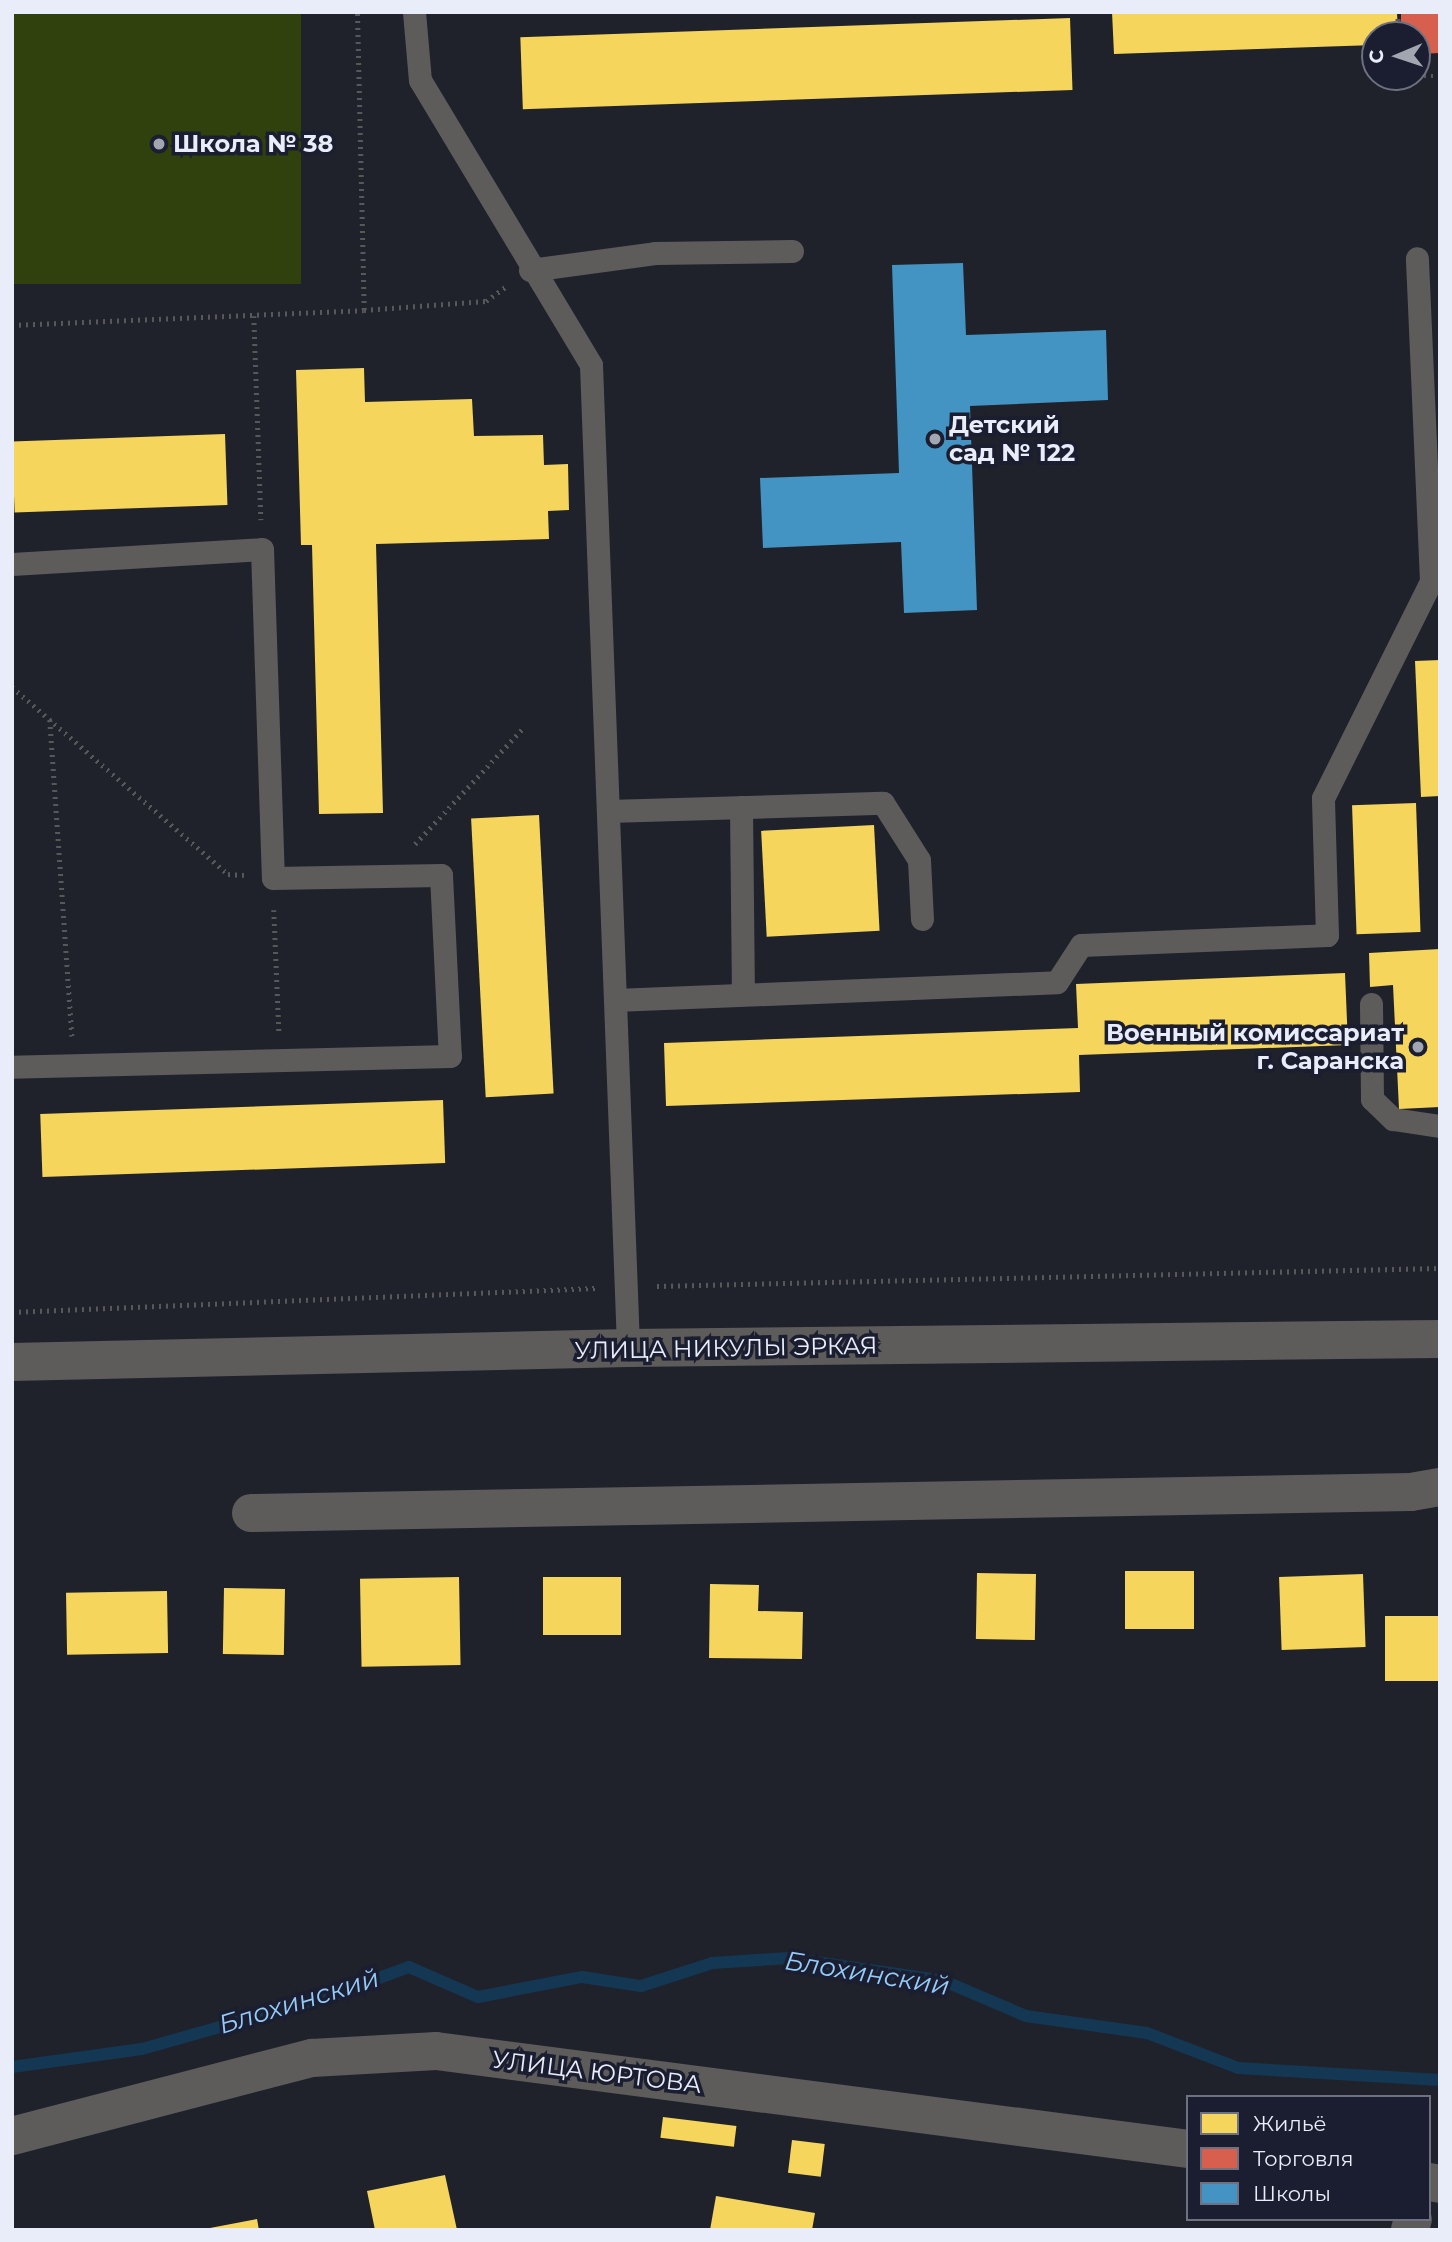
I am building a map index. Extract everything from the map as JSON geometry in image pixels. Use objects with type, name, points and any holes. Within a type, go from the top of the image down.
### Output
[{"type":"street","name":"УЛИЦА НИКУЛЫ ЭРКАЯ","points":[[12,1362],[628,1348],[1440,1339]]},
{"type":"street","points":[[251,1513],[1397,1493],[1440,1487]]},
{"type":"street","name":"УЛИЦА ЮРТОВА","points":[[12,2136],[312,2058],[436,2051],[1186,2150]]},
{"type":"lane","points":[[414,12],[421,80],[530,270],[591,365],[628,1287],[628,1348]]},
{"type":"lane","points":[[530,270],[655,253],[792,251]]},
{"type":"lane","points":[[615,1000],[1057,982],[1081,945],[1327,934],[1322,798],[1431,581],[1417,258]]},
{"type":"lane","points":[[12,564],[262,549],[273,878],[441,875],[450,1056],[12,1067]]},
{"type":"lane","points":[[608,811],[883,803],[919,860],[922,919]]},
{"type":"lane","points":[[741,807],[746,933],[743,994]]},
{"type":"lane","points":[[1371,1004],[1372,1098],[1393,1119],[1440,1126]]},
{"type":"path","points":[[357,12],[365,310]]},
{"type":"path","points":[[12,325],[254,316],[486,301],[530,270]]},
{"type":"path","points":[[254,316],[262,549]]},
{"type":"path","points":[[12,687],[228,874],[273,878],[280,1059]]},
{"type":"path","points":[[50,720],[74,1065]]},
{"type":"path","points":[[408,875],[415,842],[524,727]]},
{"type":"path","points":[[12,1312],[628,1287],[1440,1268]]},
{"type":"green space","name":"Школа № 38","points":[[12,12],[301,12],[301,284],[12,284]]},
{"type":"building: Жильё","points":[[1112,12],[1397,12],[1397,21],[1361,21],[1361,45],[1114,54]]},
{"type":"building: Жильё","points":[[1070,18],[1073,90],[523,109],[520,37]]},
{"type":"building: Жильё","points":[[364,368],[365,402],[472,399],[474,436],[543,435],[544,465],[568,464],[569,510],[548,511],[549,539],[376,544],[383,813],[319,814],[312,545],[301,545],[296,370]]},
{"type":"building: Жильё","points":[[225,434],[227,505],[15,512],[12,441]]},
{"type":"building: Жильё","points":[[1440,660],[1440,796],[1421,797],[1415,661]]},
{"type":"building: Жильё","points":[[1416,803],[1421,932],[1357,934],[1352,805]]},
{"type":"building: Жильё","points":[[539,815],[554,1094],[486,1097],[471,819]]},
{"type":"building: Жильё","points":[[874,825],[880,931],[767,937],[761,831]]},
{"type":"building: Жильё","name":"Военный комиссариат г. Саранска","points":[[1440,949],[1440,1107],[1399,1109],[1393,985],[1370,987],[1369,953]]},
{"type":"building: Жильё","points":[[1345,973],[1348,1045],[1079,1055],[1080,1092],[666,1106],[664,1043],[1078,1028],[1076,984]]},
{"type":"building: Жильё","points":[[443,1100],[445,1163],[42,1177],[40,1114]]},
{"type":"building: Жильё","points":[[1125,1571],[1194,1571],[1194,1629],[1125,1629]]},
{"type":"building: Жильё","points":[[977,1573],[1036,1574],[1035,1640],[976,1639]]},
{"type":"building: Жильё","points":[[1363,1574],[1366,1647],[1282,1650],[1279,1577]]},
{"type":"building: Жильё","points":[[459,1577],[461,1665],[362,1667],[360,1579]]},
{"type":"building: Жильё","points":[[543,1577],[621,1577],[621,1635],[543,1635]]},
{"type":"building: Жильё","points":[[710,1584],[759,1585],[758,1611],[803,1612],[802,1659],[709,1658]]},
{"type":"building: Жильё","points":[[224,1588],[285,1589],[284,1655],[223,1654]]},
{"type":"building: Жильё","points":[[167,1591],[168,1653],[67,1655],[66,1593]]},
{"type":"building: Жильё","points":[[1385,1616],[1440,1616],[1440,1681],[1385,1681]]},
{"type":"building: Жильё","points":[[663,2117],[736,2126],[734,2147],[660,2138]]},
{"type":"building: Жильё","points":[[792,2140],[825,2144],[821,2177],[788,2173]]},
{"type":"building: Жильё","points":[[445,2175],[457,2230],[375,2230],[367,2191]]},
{"type":"building: Жильё","points":[[716,2196],[815,2213],[812,2230],[710,2230]]},
{"type":"building: Жильё","points":[[257,2219],[259,2230],[210,2230],[210,2228]]},
{"type":"building: Торговля","points":[[1401,12],[1440,12],[1440,53],[1431,53],[1431,21],[1401,21]]},
{"type":"building: Школы","name":"Детский сад № 122","points":[[963,263],[966,335],[1106,330],[1108,400],[970,406],[977,610],[904,613],[901,542],[763,548],[760,478],[899,473],[892,265]]},
{"type":"waterway","name":"Блохинский","points":[[12,2067],[142,2049],[336,1994],[409,1967],[478,1997],[582,1977],[641,1986],[712,1963],[789,1958],[944,1981],[1026,2016],[1147,2033],[1238,2068],[1440,2080]]},
{"type":"place","name":"Школа № 38","points":[[159,144]]},
{"type":"place","name":"Детский сад № 122","points":[[935,439]]},
{"type":"place","name":"Военный комиссариат г. Саранска","points":[[1418,1047]]}]
